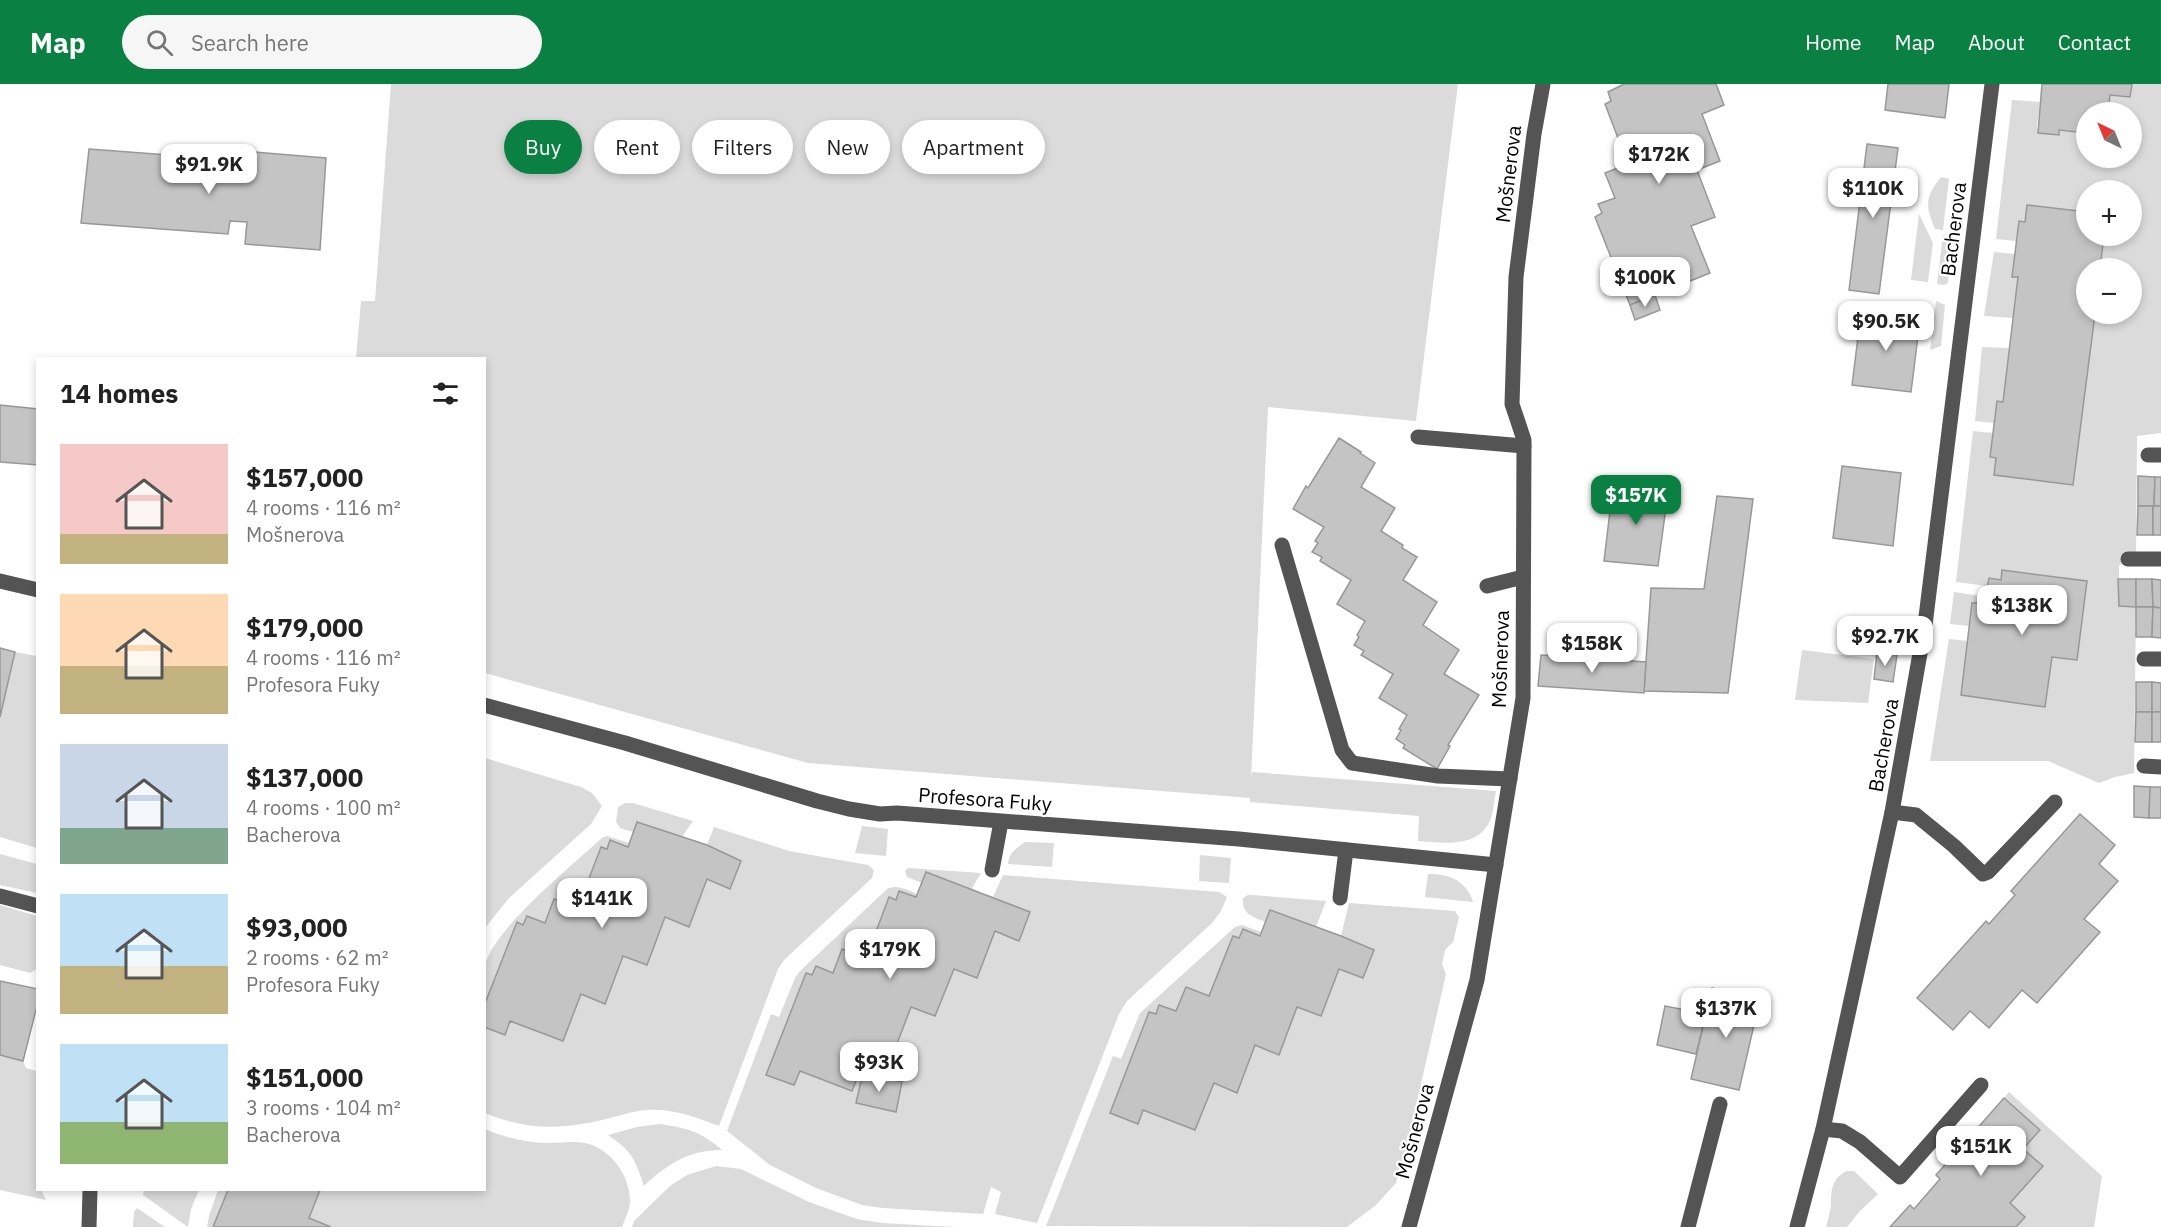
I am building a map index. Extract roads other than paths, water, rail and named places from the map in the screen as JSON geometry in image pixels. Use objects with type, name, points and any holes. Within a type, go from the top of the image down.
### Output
[{"type":"street","name":"Mošnerova","points":[[1408,1227],[1477,980],[1523,698],[1524,440],[1512,404],[1516,277],[1534,134],[1543,84]]},
{"type":"street","name":"Bacherova","points":[[1797,1227],[1823,1129],[1893,812],[1925,625],[1992,84]]},
{"type":"street","points":[[1418,437],[1524,446]]},
{"type":"street","points":[[1282,545],[1342,750],[1352,763],[1438,776],[1510,779]]},
{"type":"street","points":[[2128,559],[2161,559]]},
{"type":"street","points":[[1487,586],[1523,577]]},
{"type":"street","points":[[0,581],[36,590]]},
{"type":"street","points":[[2144,658],[2161,659]]},
{"type":"street","name":"Profesora Fuky","points":[[486,706],[626,743],[849,809],[880,814],[897,813],[1239,839],[1496,865]]},
{"type":"street","points":[[2144,766],[2161,767]]},
{"type":"street","points":[[1893,812],[1916,815],[1983,873],[1988,872],[2055,802]]},
{"type":"street","points":[[992,870],[1001,822]]},
{"type":"street","points":[[1340,898],[1346,850]]},
{"type":"street","points":[[0,896],[36,905]]},
{"type":"street","points":[[1823,1129],[1842,1131],[1860,1142],[1900,1177],[1981,1085]]},
{"type":"street","points":[[1688,1227],[1720,1104]]},
{"type":"street","points":[[89,1227],[90,1191]]}]
